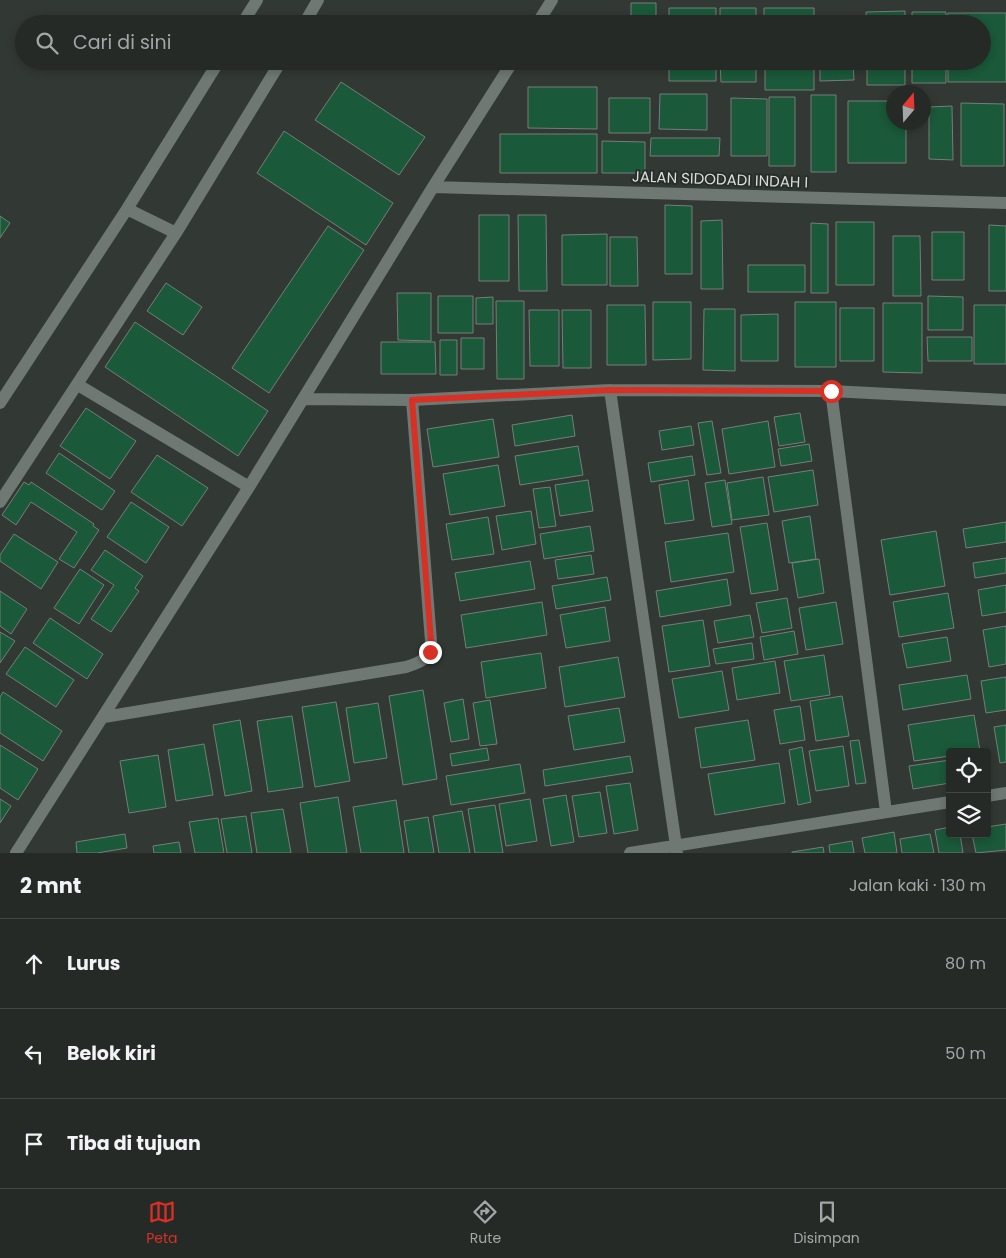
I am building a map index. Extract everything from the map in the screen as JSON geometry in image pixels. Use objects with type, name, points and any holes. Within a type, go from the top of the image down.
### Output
[{"type":"street","points":[[248,15],[257,0]]},
{"type":"street","points":[[309,15],[318,0]]},
{"type":"street","points":[[543,15],[552,0]]},
{"type":"street","points":[[0,403],[5,386],[127,209],[213,70]]},
{"type":"street","points":[[0,502],[176,233],[276,70]]},
{"type":"street","points":[[16,853],[305,399],[432,187],[507,70]]},
{"type":"street","name":"JALAN SIDODADI INDAH I","points":[[432,187],[1006,203]]},
{"type":"street","points":[[127,209],[176,233]]},
{"type":"street","points":[[78,385],[249,487]]},
{"type":"street","points":[[305,399],[412,400],[610,390],[831,391],[1006,400]]},
{"type":"street","points":[[610,390],[676,849]]},
{"type":"street","points":[[831,391],[886,812]]},
{"type":"street","points":[[104,717],[406,667],[426,659],[430,652],[431,641],[412,400]]},
{"type":"street","points":[[991,795],[1006,793]]},
{"type":"street","points":[[630,853],[676,849],[946,803]]},
{"type":"building","points":[[631,3],[656,3],[656,15],[631,15]]},
{"type":"building","points":[[669,8],[716,8],[716,15],[669,15]]},
{"type":"building","points":[[720,8],[756,8],[756,15],[720,15]]},
{"type":"building","points":[[764,8],[814,8],[814,15],[764,15]]},
{"type":"building","points":[[905,11],[905,15],[866,15],[866,12]]},
{"type":"building","points":[[912,12],[946,12],[946,15],[912,15]]},
{"type":"building","points":[[948,13],[1006,13],[1006,82],[948,82],[948,70],[991,70],[991,15],[948,15]]},
{"type":"building","points":[[669,70],[716,70],[716,81],[669,81]]},
{"type":"building","points":[[720,70],[756,70],[756,82],[721,82]]},
{"type":"building","points":[[765,70],[814,70],[814,90],[765,90]]},
{"type":"building","points":[[820,70],[853,70],[854,80],[820,81]]},
{"type":"building","points":[[867,70],[905,70],[905,85],[867,85]]},
{"type":"building","points":[[912,70],[946,70],[946,83],[912,83]]},
{"type":"building","points":[[341,82],[425,137],[399,175],[315,120]]},
{"type":"building","points":[[528,87],[597,87],[597,129],[528,128]]},
{"type":"building","points":[[660,94],[707,94],[707,130],[659,129]]},
{"type":"building","points":[[811,95],[836,95],[836,172],[811,172]]},
{"type":"building","points":[[769,97],[795,97],[795,166],[769,166]]},
{"type":"building","points":[[609,98],[650,98],[650,133],[609,133]]},
{"type":"building","points":[[731,98],[767,99],[767,156],[731,156]]},
{"type":"building","points":[[848,101],[886,101],[886,130],[906,130],[906,163],[848,163]]},
{"type":"building","points":[[961,103],[1004,104],[1004,166],[961,166]]},
{"type":"building","points":[[952,106],[953,160],[929,159],[931,107]]},
{"type":"building","points":[[284,131],[393,203],[366,245],[257,173]]},
{"type":"building","points":[[500,134],[597,134],[597,173],[500,173]]},
{"type":"building","points":[[651,138],[720,138],[719,156],[650,156]]},
{"type":"building","points":[[602,141],[645,142],[645,173],[602,173]]},
{"type":"building","points":[[665,205],[692,206],[692,274],[665,274]]},
{"type":"building","points":[[479,215],[509,215],[509,281],[479,281]]},
{"type":"building","points":[[518,215],[546,215],[547,291],[519,291]]},
{"type":"building","points":[[0,216],[10,223],[0,238]]},
{"type":"building","points":[[722,220],[723,289],[701,289],[701,221]]},
{"type":"building","points":[[836,222],[874,222],[874,285],[836,285]]},
{"type":"building","points":[[811,223],[828,224],[828,293],[811,293]]},
{"type":"building","points":[[989,225],[1006,226],[1006,291],[989,291]]},
{"type":"building","points":[[328,226],[364,250],[269,393],[232,368]]},
{"type":"building","points":[[932,232],[964,232],[964,280],[932,280]]},
{"type":"building","points":[[607,234],[607,285],[562,285],[562,235]]},
{"type":"building","points":[[893,236],[920,236],[921,296],[893,296]]},
{"type":"building","points":[[610,237],[637,237],[638,286],[610,286]]},
{"type":"building","points":[[748,265],[805,265],[805,292],[748,292]]},
{"type":"building","points":[[166,283],[202,307],[183,335],[147,311]]},
{"type":"building","points":[[397,293],[431,293],[431,341],[398,340]]},
{"type":"building","points":[[438,296],[473,296],[473,333],[438,333]]},
{"type":"building","points":[[928,296],[963,297],[963,330],[928,330]]},
{"type":"building","points":[[493,297],[493,324],[476,324],[476,298]]},
{"type":"building","points":[[496,301],[524,301],[524,379],[497,379]]},
{"type":"building","points":[[653,302],[691,302],[691,359],[653,360]]},
{"type":"building","points":[[795,302],[836,302],[836,367],[795,367]]},
{"type":"building","points":[[883,303],[922,303],[922,373],[883,372]]},
{"type":"building","points":[[607,305],[645,305],[646,365],[607,365]]},
{"type":"building","points":[[974,305],[1006,305],[1006,364],[974,364]]},
{"type":"building","points":[[840,308],[874,308],[874,361],[840,361]]},
{"type":"building","points":[[704,309],[735,309],[735,371],[703,370]]},
{"type":"building","points":[[529,310],[559,310],[559,366],[530,366]]},
{"type":"building","points":[[562,310],[591,310],[591,368],[563,368]]},
{"type":"building","points":[[778,314],[778,361],[741,361],[741,315]]},
{"type":"building","points":[[135,322],[268,411],[238,456],[105,367]]},
{"type":"building","points":[[927,337],[972,337],[972,361],[928,361]]},
{"type":"building","points":[[461,338],[484,338],[484,369],[461,369]]},
{"type":"building","points":[[440,340],[457,340],[457,375],[440,375]]},
{"type":"building","points":[[381,342],[435,342],[436,374],[381,374]]},
{"type":"building","points":[[86,408],[136,441],[110,479],[60,446]]},
{"type":"building","points":[[800,413],[805,442],[779,446],[774,417]]},
{"type":"building","points":[[572,415],[575,436],[515,446],[512,425]]},
{"type":"building","points":[[493,419],[499,457],[433,467],[427,429]]},
{"type":"building","points":[[712,421],[721,473],[707,475],[698,423]]},
{"type":"building","points":[[768,421],[775,467],[729,474],[722,429]]},
{"type":"building","points":[[691,426],[694,445],[662,450],[659,431]]},
{"type":"building","points":[[809,444],[812,461],[781,466],[778,449]]},
{"type":"building","points":[[578,446],[583,475],[520,485],[515,456]]},
{"type":"building","points":[[59,453],[115,491],[102,510],[46,473]]},
{"type":"building","points":[[157,455],[208,488],[182,526],[131,492]]},
{"type":"building","points":[[692,456],[695,475],[651,482],[648,463]]},
{"type":"building","points":[[498,465],[505,506],[450,515],[443,474]]},
{"type":"building","points":[[813,470],[818,505],[774,512],[768,477]]},
{"type":"building","points":[[763,477],[769,515],[732,520],[727,483]]},
{"type":"building","points":[[588,480],[593,511],[560,516],[555,485]]},
{"type":"building","points":[[688,480],[694,520],[665,524],[659,485]]},
{"type":"building","points":[[725,480],[732,524],[712,527],[705,483]]},
{"type":"building","points":[[24,482],[29,485],[31,482],[94,524],[93,526],[99,530],[74,568],[59,559],[77,532],[31,502],[16,525],[2,515]]},
{"type":"building","points":[[550,487],[556,526],[539,528],[533,489]]},
{"type":"building","points":[[131,502],[169,527],[146,563],[107,537]]},
{"type":"building","points":[[531,511],[536,544],[502,550],[496,516]]},
{"type":"building","points":[[810,516],[816,559],[789,563],[782,521]]},
{"type":"building","points":[[488,517],[494,554],[452,560],[446,524]]},
{"type":"building","points":[[1006,522],[1006,542],[966,548],[963,529]]},
{"type":"building","points":[[767,523],[778,590],[751,594],[740,527]]},
{"type":"building","points":[[590,526],[594,551],[544,559],[540,534]]},
{"type":"building","points":[[936,531],[945,586],[890,595],[881,540]]},
{"type":"building","points":[[728,533],[734,572],[671,582],[665,542]]},
{"type":"building","points":[[14,534],[58,562],[41,589],[0,561],[0,555]]},
{"type":"building","points":[[105,550],[143,576],[135,588],[139,591],[111,632],[91,619],[114,585],[91,570]]},
{"type":"building","points":[[591,555],[594,574],[558,579],[555,560]]},
{"type":"building","points":[[1006,558],[1006,573],[975,578],[973,563]]},
{"type":"building","points":[[819,559],[824,593],[798,598],[792,563]]},
{"type":"building","points":[[530,561],[535,589],[460,601],[455,573]]},
{"type":"building","points":[[80,569],[104,585],[79,624],[54,608]]},
{"type":"building","points":[[607,577],[611,600],[556,609],[552,586]]},
{"type":"building","points":[[727,579],[731,605],[660,617],[656,591]]},
{"type":"building","points":[[1006,585],[1006,612],[982,616],[978,590]]},
{"type":"building","points":[[0,591],[27,609],[11,634],[0,626]]},
{"type":"building","points":[[948,593],[954,628],[899,637],[893,602]]},
{"type":"building","points":[[787,598],[792,628],[762,633],[756,603]]},
{"type":"building","points":[[542,602],[547,635],[466,648],[461,615]]},
{"type":"building","points":[[836,602],[843,644],[806,650],[799,608]]},
{"type":"building","points":[[605,607],[610,641],[566,648],[560,615]]},
{"type":"building","points":[[750,615],[754,637],[718,643],[714,621]]},
{"type":"building","points":[[50,618],[103,654],[87,679],[33,643]]},
{"type":"building","points":[[703,620],[710,666],[669,672],[662,626]]},
{"type":"building","points":[[1006,626],[1006,664],[989,667],[983,630]]},
{"type":"building","points":[[794,631],[798,654],[764,660],[760,637]]},
{"type":"building","points":[[0,632],[15,641],[0,663]]},
{"type":"building","points":[[947,637],[951,661],[907,668],[902,644]]},
{"type":"building","points":[[752,643],[754,659],[716,664],[713,649]]},
{"type":"building","points":[[25,647],[74,680],[56,707],[6,674]]},
{"type":"building","points":[[541,653],[546,688],[486,698],[481,662]]},
{"type":"building","points":[[824,655],[830,695],[791,701],[784,661]]},
{"type":"building","points":[[618,657],[625,697],[565,707],[559,667]]},
{"type":"building","points":[[775,661],[780,693],[737,700],[732,668]]},
{"type":"building","points":[[722,671],[729,710],[679,718],[672,679]]},
{"type":"building","points":[[967,675],[971,699],[903,710],[899,685]]},
{"type":"building","points":[[1006,677],[1006,710],[986,713],[981,681]]},
{"type":"building","points":[[423,690],[437,779],[403,785],[389,696]]},
{"type":"building","points":[[3,692],[62,731],[43,761],[0,733],[0,697]]},
{"type":"building","points":[[842,696],[849,736],[816,741],[810,701]]},
{"type":"building","points":[[463,699],[469,739],[451,742],[444,703]]},
{"type":"building","points":[[490,700],[497,744],[480,746],[473,703]]},
{"type":"building","points":[[336,702],[350,781],[315,787],[302,707]]},
{"type":"building","points":[[378,703],[387,758],[354,763],[346,708]]},
{"type":"building","points":[[800,706],[805,740],[780,744],[774,710]]},
{"type":"building","points":[[619,708],[625,742],[574,750],[568,716]]},
{"type":"building","points":[[974,715],[980,748],[946,748],[946,757],[914,761],[908,725]]},
{"type":"building","points":[[292,716],[303,787],[268,792],[257,721]]},
{"type":"building","points":[[240,720],[252,791],[225,796],[213,725]]},
{"type":"building","points":[[748,720],[755,760],[701,768],[695,728]]},
{"type":"building","points":[[1006,725],[1006,762],[1000,763],[994,727]]},
{"type":"building","points":[[859,740],[866,783],[856,784],[850,741]]},
{"type":"building","points":[[204,744],[213,795],[176,801],[168,750]]},
{"type":"building","points":[[0,745],[38,769],[18,800],[0,788]]},
{"type":"building","points":[[843,746],[849,786],[816,791],[809,751]]},
{"type":"building","points":[[802,747],[811,802],[798,805],[789,750]]},
{"type":"building","points":[[487,748],[489,760],[452,766],[450,754]]},
{"type":"building","points":[[158,755],[166,807],[129,813],[120,761]]},
{"type":"building","points":[[630,756],[633,772],[545,786],[543,770]]},
{"type":"building","points":[[946,761],[946,784],[913,789],[909,766]]},
{"type":"building","points":[[779,763],[785,803],[715,815],[708,774]]},
{"type":"building","points":[[520,764],[525,793],[451,805],[446,776]]},
{"type":"building","points":[[630,783],[638,830],[614,834],[606,786]]},
{"type":"building","points":[[600,792],[607,833],[579,837],[572,796]]},
{"type":"building","points":[[566,795],[574,842],[551,846],[543,799]]},
{"type":"building","points":[[338,797],[347,853],[308,853],[300,803]]},
{"type":"building","points":[[0,799],[11,806],[0,823]]},
{"type":"building","points":[[530,799],[537,841],[506,846],[499,804]]},
{"type":"building","points":[[396,800],[404,853],[361,853],[353,807]]},
{"type":"building","points":[[495,805],[503,853],[475,853],[468,809]]},
{"type":"building","points":[[283,809],[291,853],[257,853],[251,813]]},
{"type":"building","points":[[462,811],[470,853],[439,853],[433,816]]},
{"type":"building","points":[[246,816],[252,853],[227,853],[221,819]]},
{"type":"building","points":[[428,817],[434,853],[409,853],[404,821]]},
{"type":"building","points":[[218,818],[224,853],[195,853],[189,822]]},
{"type":"building","points":[[1006,824],[1006,850],[976,853],[973,838],[991,838],[991,826]]},
{"type":"building","points":[[946,828],[946,838],[961,838],[963,853],[939,853],[935,830]]},
{"type":"building","points":[[894,832],[897,853],[865,853],[862,838]]},
{"type":"building","points":[[125,834],[127,848],[97,853],[77,853],[76,842]]},
{"type":"building","points":[[930,834],[934,853],[902,853],[900,839]]},
{"type":"building","points":[[852,841],[854,853],[830,853],[829,845]]},
{"type":"building","points":[[179,842],[181,853],[154,853],[153,846]]},
{"type":"building","points":[[823,847],[824,853],[792,853],[792,852]]},
{"type":"route","points":[[430,652],[431,641],[412,400],[610,390],[831,391]]}]
